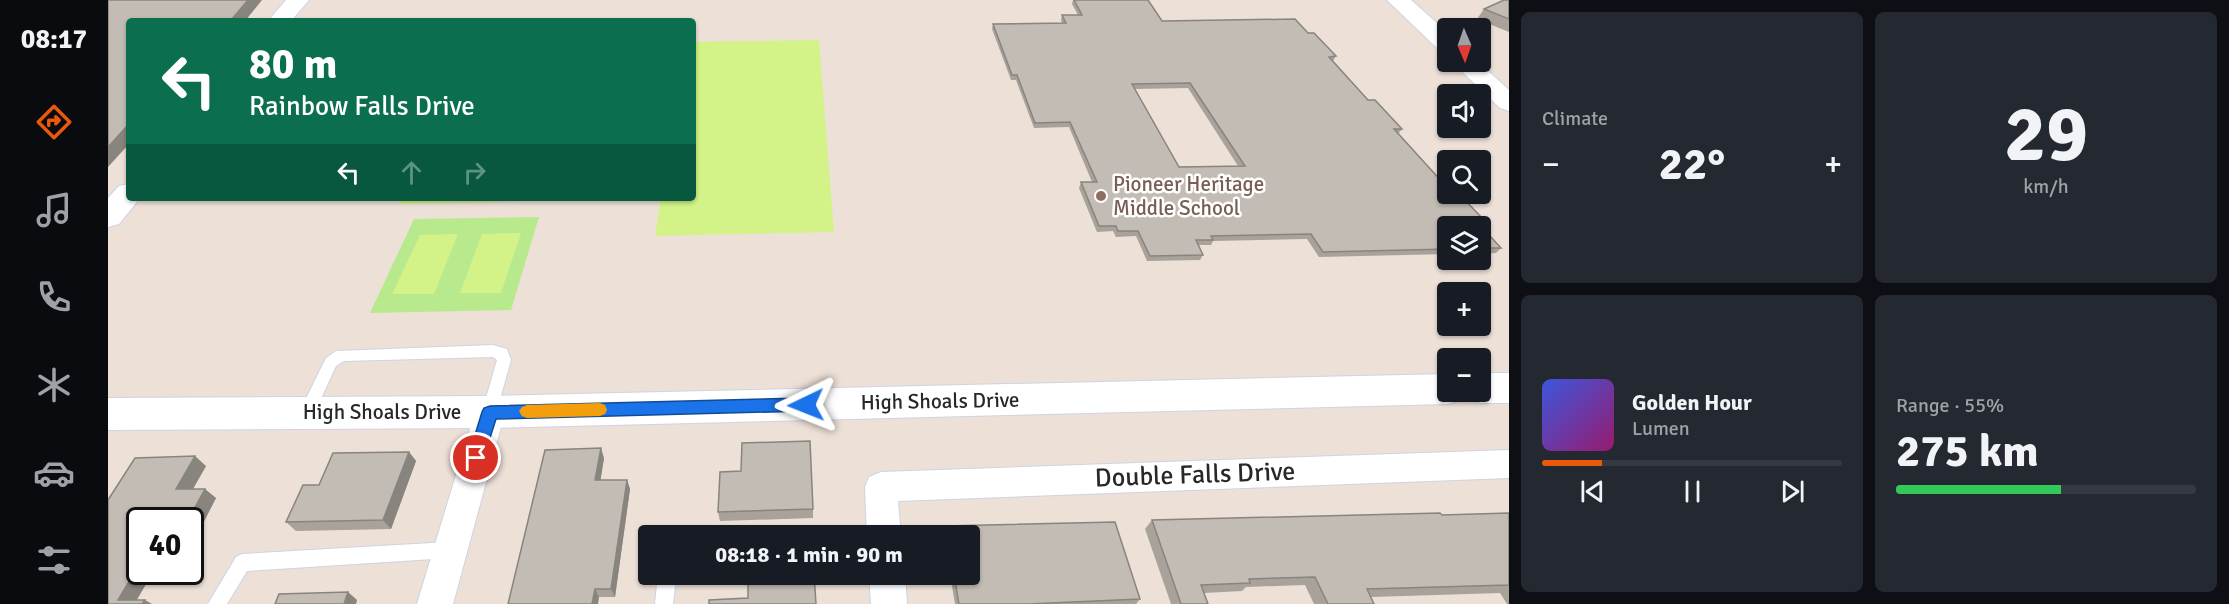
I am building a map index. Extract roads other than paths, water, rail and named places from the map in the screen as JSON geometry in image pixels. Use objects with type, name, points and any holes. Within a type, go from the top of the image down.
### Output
[{"type":"street","points":[[282,18],[298,0]]},
{"type":"street","points":[[1398,0],[1437,36]]},
{"type":"street","points":[[1475,72],[1509,103]]},
{"type":"street","points":[[108,217],[126,196]]},
{"type":"street","points":[[1491,388],[1509,388]]},
{"type":"street","name":"High Shoals Drive","points":[[110,417],[307,412],[490,412],[1437,389]]},
{"type":"street","points":[[435,604],[490,412]]},
{"type":"street","name":"Double Falls Drive","points":[[883,525],[881,487],[1509,464]]},
{"type":"street","points":[[888,585],[889,604]]},
{"type":"lane","points":[[307,412],[331,362],[341,355],[493,351],[502,353],[504,360],[490,412]]},
{"type":"lane","points":[[218,604],[242,563],[450,550]]},
{"type":"lane","points":[[664,604],[666,585]]},
{"type":"place","name":"Pioneer Heritage Middle School","points":[[1101,196]]}]
